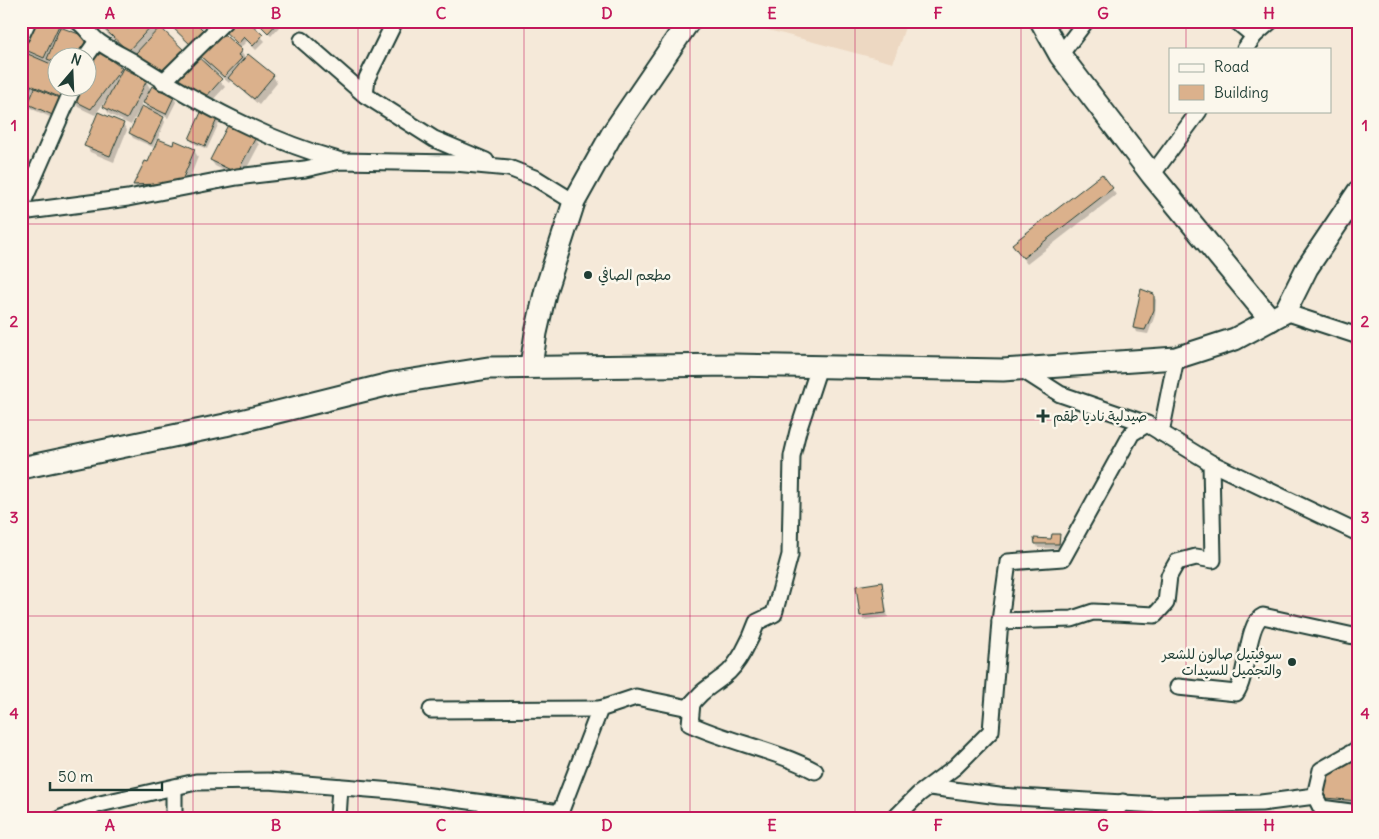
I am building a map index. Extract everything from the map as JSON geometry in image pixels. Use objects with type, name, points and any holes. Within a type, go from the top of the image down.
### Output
[{"type":"main road","points":[[531,366],[546,289],[574,202],[612,134],[689,21]]},
{"type":"main road","points":[[1041,21],[1060,55],[1152,175],[1278,316]]},
{"type":"main road","points":[[21,468],[226,425],[394,382],[488,368],[531,366],[1021,369],[1176,358],[1235,339],[1278,316],[1307,268],[1358,192]]},
{"type":"street","points":[[21,36],[28,21]]},
{"type":"street","points":[[163,82],[225,21]]},
{"type":"street","points":[[365,95],[367,78],[395,21]]},
{"type":"street","points":[[1060,55],[1086,21]]},
{"type":"street","points":[[1236,21],[1250,43],[1271,21]]},
{"type":"street","points":[[82,22],[97,41],[163,82],[265,134],[315,154],[340,160],[455,163],[509,168],[537,179],[574,202]]},
{"type":"street","points":[[302,40],[365,95],[434,139],[498,167]]},
{"type":"street","points":[[92,48],[97,41]]},
{"type":"street","points":[[21,207],[69,98]]},
{"type":"street","points":[[1152,175],[1198,112]]},
{"type":"street","points":[[21,212],[128,198],[237,177],[305,169],[340,160]]},
{"type":"street","points":[[1278,316],[1358,336]]},
{"type":"street","points":[[1161,433],[1176,358]]},
{"type":"street","points":[[430,710],[600,710],[636,697],[689,708],[708,685],[725,675],[750,642],[757,622],[774,614],[790,555],[792,456],[798,430],[819,367]]},
{"type":"street","points":[[1021,369],[1060,394],[1147,424],[1211,463],[1358,533]]},
{"type":"street","points":[[895,818],[919,794],[956,767],[991,731],[1000,620],[1008,562],[1063,558],[1132,433],[1147,424]]},
{"type":"street","points":[[1000,620],[1072,619],[1093,612],[1155,615],[1166,603],[1169,576],[1177,562],[1196,558],[1212,560],[1211,463]]},
{"type":"street","points":[[1178,687],[1236,693],[1246,662],[1254,626],[1258,619],[1263,616],[1358,637]]},
{"type":"street","points":[[692,703],[690,724],[712,734],[765,750],[816,771]]},
{"type":"street","points":[[61,818],[100,804],[196,782],[268,781],[402,792],[560,813],[600,710]]},
{"type":"street","points":[[1358,749],[1321,770],[1315,796],[1320,808],[1358,813]]},
{"type":"street","points":[[338,818],[340,787]]},
{"type":"street","points":[[930,787],[999,796],[1158,805],[1261,803],[1315,796]]},
{"type":"street","points":[[174,788],[174,818]]},
{"type":"street","points":[[1110,818],[1123,802]]},
{"type":"shaded area","points":[[734,21],[907,21],[893,63]]},
{"type":"building","points":[[33,21],[61,21],[44,58],[21,48]]},
{"type":"building","points":[[96,21],[154,21],[155,22],[128,51]]},
{"type":"building","points":[[172,21],[194,21],[206,33],[193,47],[169,24]]},
{"type":"building","points":[[228,21],[248,21],[263,35],[253,46],[244,37],[238,44],[221,28]]},
{"type":"building","points":[[256,21],[276,21],[278,22],[268,33]]},
{"type":"building","points":[[60,27],[87,37],[83,48],[51,48]]},
{"type":"building","points":[[160,27],[186,52],[163,77],[136,53]]},
{"type":"building","points":[[219,30],[242,50],[238,55],[242,58],[224,77],[198,54]]},
{"type":"building","points":[[21,51],[48,63],[48,92],[21,81]]},
{"type":"building","points":[[101,53],[122,68],[91,109],[73,100],[74,98],[98,98],[98,55]]},
{"type":"building","points":[[195,54],[222,79],[205,98],[173,76]]},
{"type":"building","points":[[248,54],[274,75],[254,99],[228,78]]},
{"type":"building","points":[[123,68],[147,80],[127,119],[103,107]]},
{"type":"building","points":[[21,82],[31,86],[22,110],[21,110]]},
{"type":"building","points":[[152,86],[174,97],[166,114],[143,103]]},
{"type":"building","points":[[35,88],[48,93],[48,98],[64,100],[57,117],[28,104]]},
{"type":"building","points":[[142,106],[164,117],[151,144],[129,133]]},
{"type":"building","points":[[202,110],[218,117],[205,146],[189,139]]},
{"type":"building","points":[[98,112],[124,123],[110,156],[84,146]]},
{"type":"building","points":[[229,123],[256,137],[237,173],[210,160]]},
{"type":"building","points":[[158,139],[173,145],[174,140],[195,149],[181,183],[133,185],[145,161],[148,162]]},
{"type":"building","points":[[1102,174],[1113,188],[1023,258],[1012,244]]},
{"type":"building","points":[[1141,289],[1154,294],[1154,310],[1145,330],[1133,328]]},
{"type":"building","points":[[1052,534],[1060,534],[1059,544],[1035,544],[1034,538],[1051,539]]},
{"type":"building","points":[[882,582],[886,613],[860,616],[856,586]]},
{"type":"building","points":[[1358,756],[1358,801],[1325,798],[1325,772]]},
{"type":"place","name":"مطعم الصافي","points":[[588,275]]},
{"type":"place","name":"صيدلية ناديا طقم","points":[[1043,416]]},
{"type":"place","name":"سوفيتيل صالون للشعر والتجميل للسيدات","points":[[1292,662]]}]
